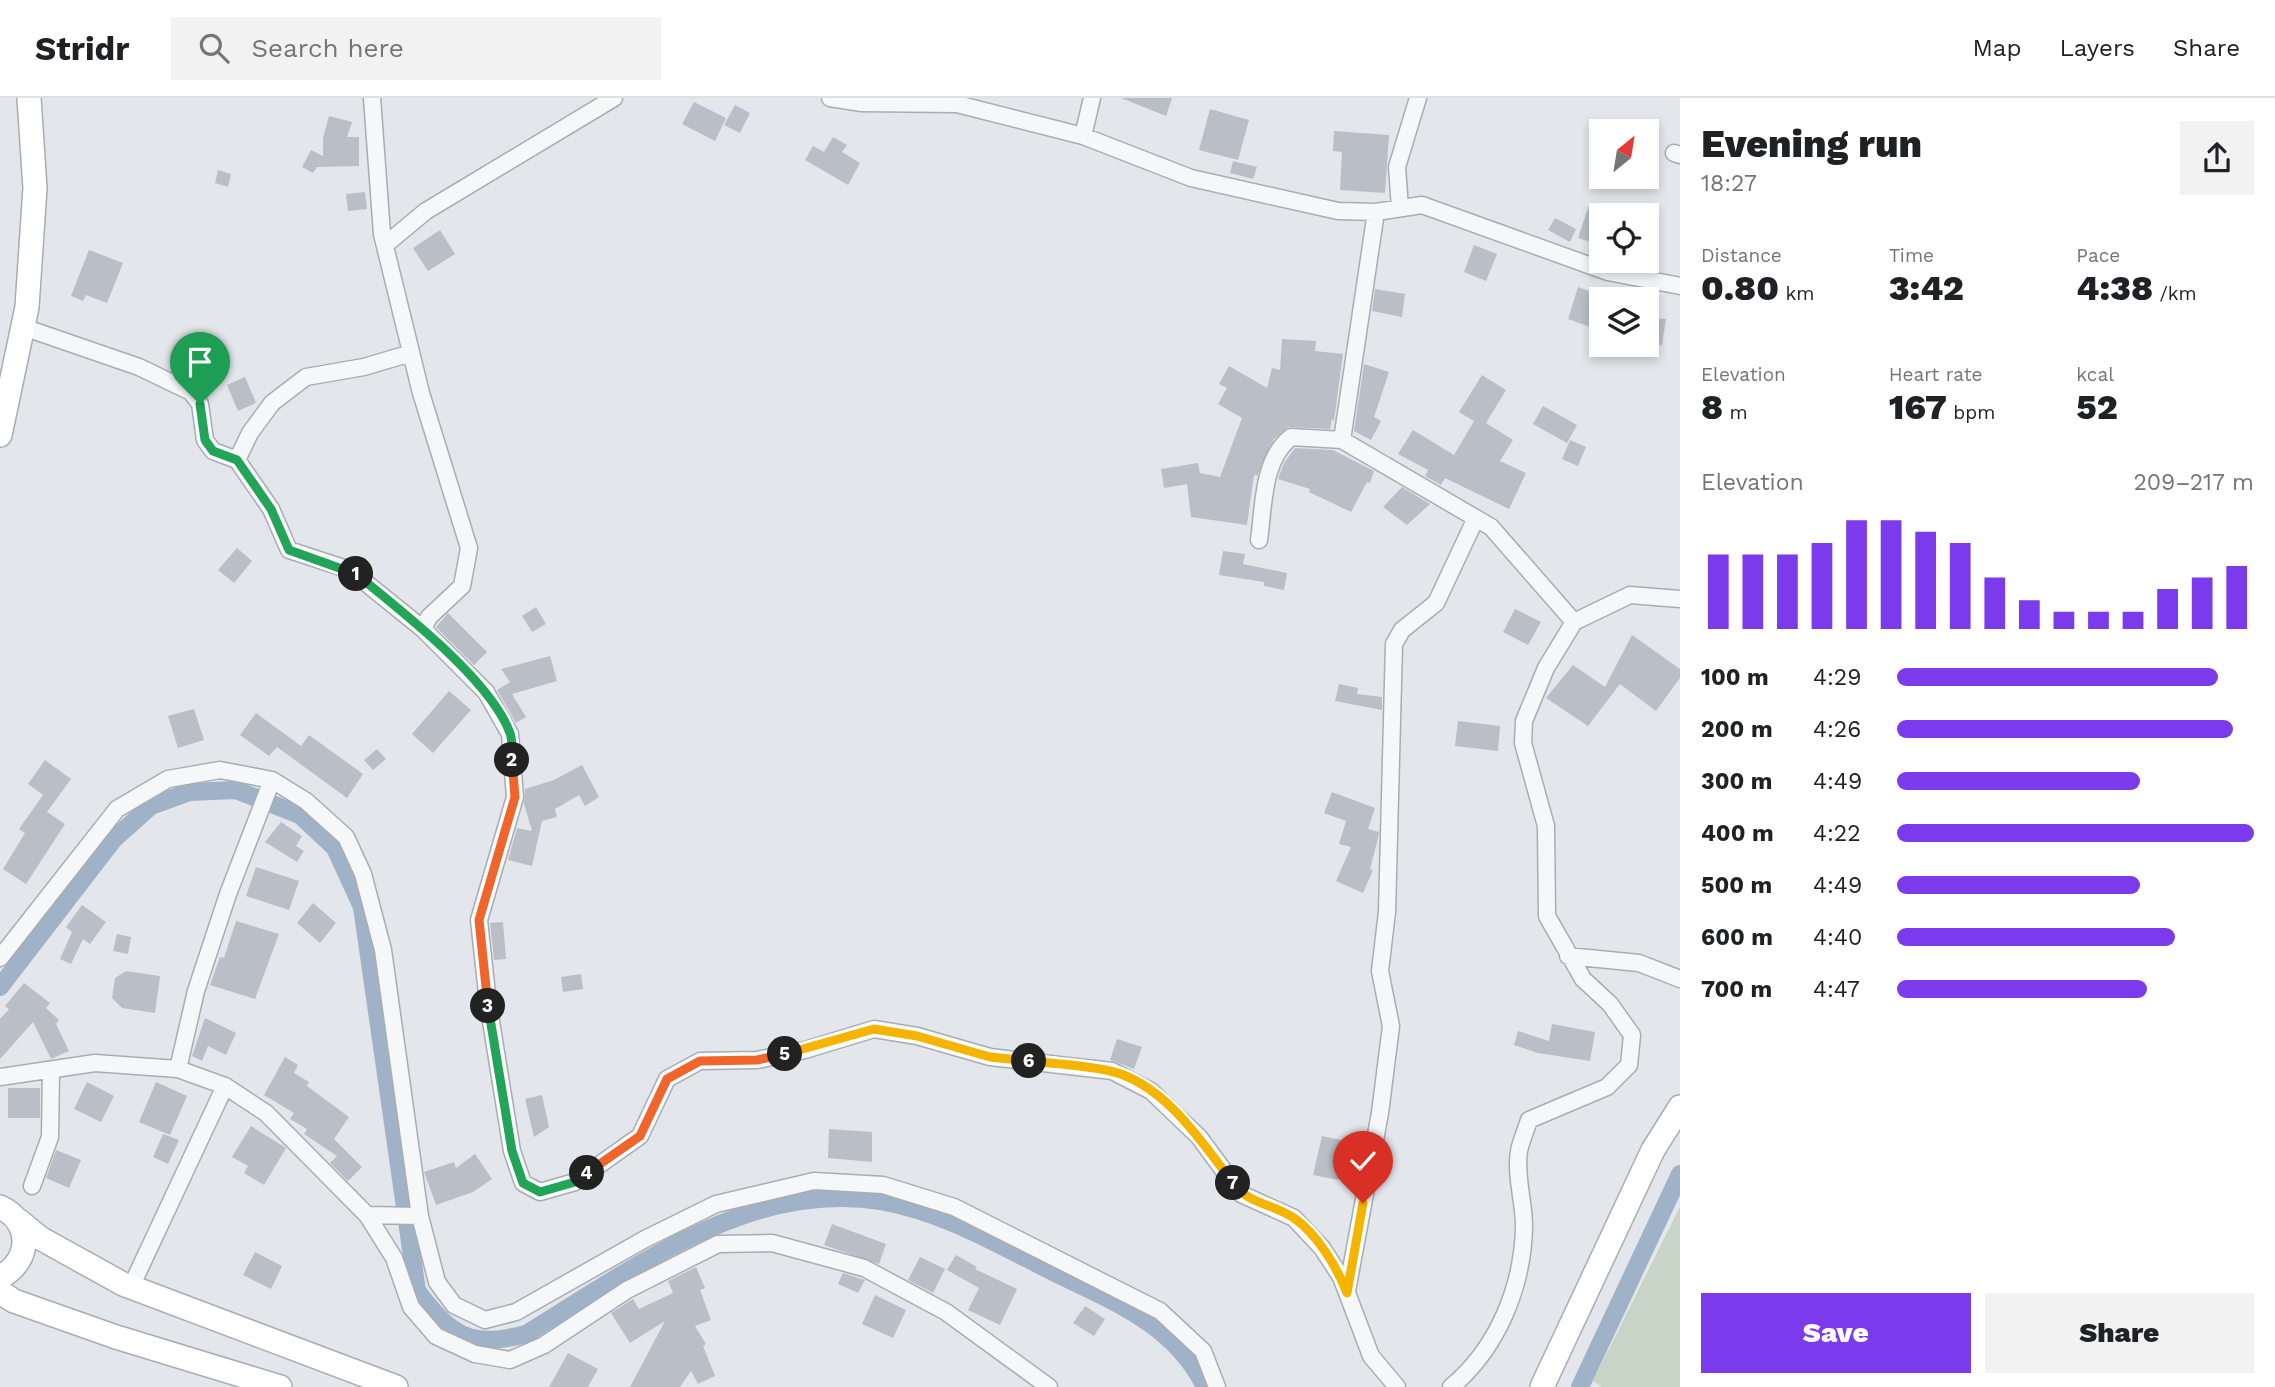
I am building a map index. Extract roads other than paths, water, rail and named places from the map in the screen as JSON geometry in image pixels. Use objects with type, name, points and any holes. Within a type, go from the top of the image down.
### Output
[{"type":"main road","points":[[0,435],[23,327],[35,188],[29,98]]},
{"type":"main road","points":[[1542,1387],[1653,1150],[1680,1107]]},
{"type":"main road","points":[[9,1214],[40,1238],[131,1287],[396,1387]]},
{"type":"main road","points":[[0,1277],[18,1264],[25,1242],[9,1214]]},
{"type":"main road","points":[[0,1292],[14,1301],[116,1337],[280,1387]]},
{"type":"street","points":[[372,98],[385,245],[411,354],[469,548],[462,586],[429,617],[424,629]]},
{"type":"street","points":[[385,245],[426,211],[614,98]]},
{"type":"street","points":[[830,98],[862,103],[957,104],[1083,136],[1191,178],[1338,211],[1376,212],[1422,205],[1608,272],[1680,286]]},
{"type":"street","points":[[1083,136],[1092,98]]},
{"type":"street","points":[[1400,208],[1398,167],[1418,98]]},
{"type":"street","points":[[1342,440],[1376,212]]},
{"type":"street","points":[[23,327],[139,367],[191,392],[200,404],[205,440],[213,451],[237,460],[271,509],[289,550],[350,570],[424,629],[486,692],[510,734],[515,797],[479,920],[488,1003],[512,1151],[523,1183],[540,1192],[575,1182],[640,1136],[667,1079],[700,1061],[757,1060],[805,1050],[874,1029],[917,1036],[990,1057],[1112,1071],[1151,1091],[1199,1137],[1241,1194],[1294,1218],[1322,1248],[1341,1277],[1371,1356],[1396,1387]]},
{"type":"street","points":[[237,460],[250,433],[272,403],[306,377],[364,367],[411,354]]},
{"type":"street","points":[[1259,540],[1268,471],[1280,445],[1291,437],[1342,440],[1491,527],[1574,622]]},
{"type":"street","points":[[1347,1293],[1380,1113],[1391,1026],[1380,971],[1387,912],[1394,644],[1402,630],[1436,603],[1476,518]]},
{"type":"street","points":[[1451,1387],[1464,1377],[1491,1341],[1516,1291],[1524,1227],[1519,1153],[1529,1120],[1608,1087],[1629,1065],[1632,1035],[1610,1004],[1583,979],[1547,916],[1546,826],[1523,743],[1524,721],[1546,668],[1574,622],[1630,595],[1680,598]]},
{"type":"street","points":[[0,958],[117,809],[168,779],[220,770],[268,791],[306,800],[346,838],[363,874],[383,950],[411,1217],[436,1282],[454,1305],[485,1320],[516,1312],[645,1239],[716,1204],[814,1181],[883,1185],[954,1207],[1160,1311],[1203,1350],[1217,1387]]},
{"type":"street","points":[[178,1069],[196,991],[268,791]]},
{"type":"street","points":[[1568,956],[1639,963],[1680,979]]},
{"type":"street","points":[[0,1077],[95,1063],[178,1069],[225,1086],[266,1113],[367,1215],[394,1258],[411,1307],[436,1336],[475,1354],[510,1360],[544,1345],[627,1290],[718,1244],[772,1243],[864,1268],[946,1312],[1049,1387]]},
{"type":"street","points":[[32,1186],[50,1137],[51,1070]]},
{"type":"street","points":[[131,1287],[225,1086]]},
{"type":"street","points":[[367,1215],[411,1217]]},
{"type":"waterway","points":[[0,987],[114,839],[151,806],[189,792],[236,790],[300,815],[335,848],[362,907],[417,1291],[451,1328],[475,1339],[490,1340],[526,1334],[663,1251],[711,1228],[761,1210],[811,1200],[864,1199],[917,1210],[953,1223],[1122,1306],[1161,1332],[1178,1348],[1205,1387]]},
{"type":"waterway","points":[[1580,1387],[1680,1174]]}]
